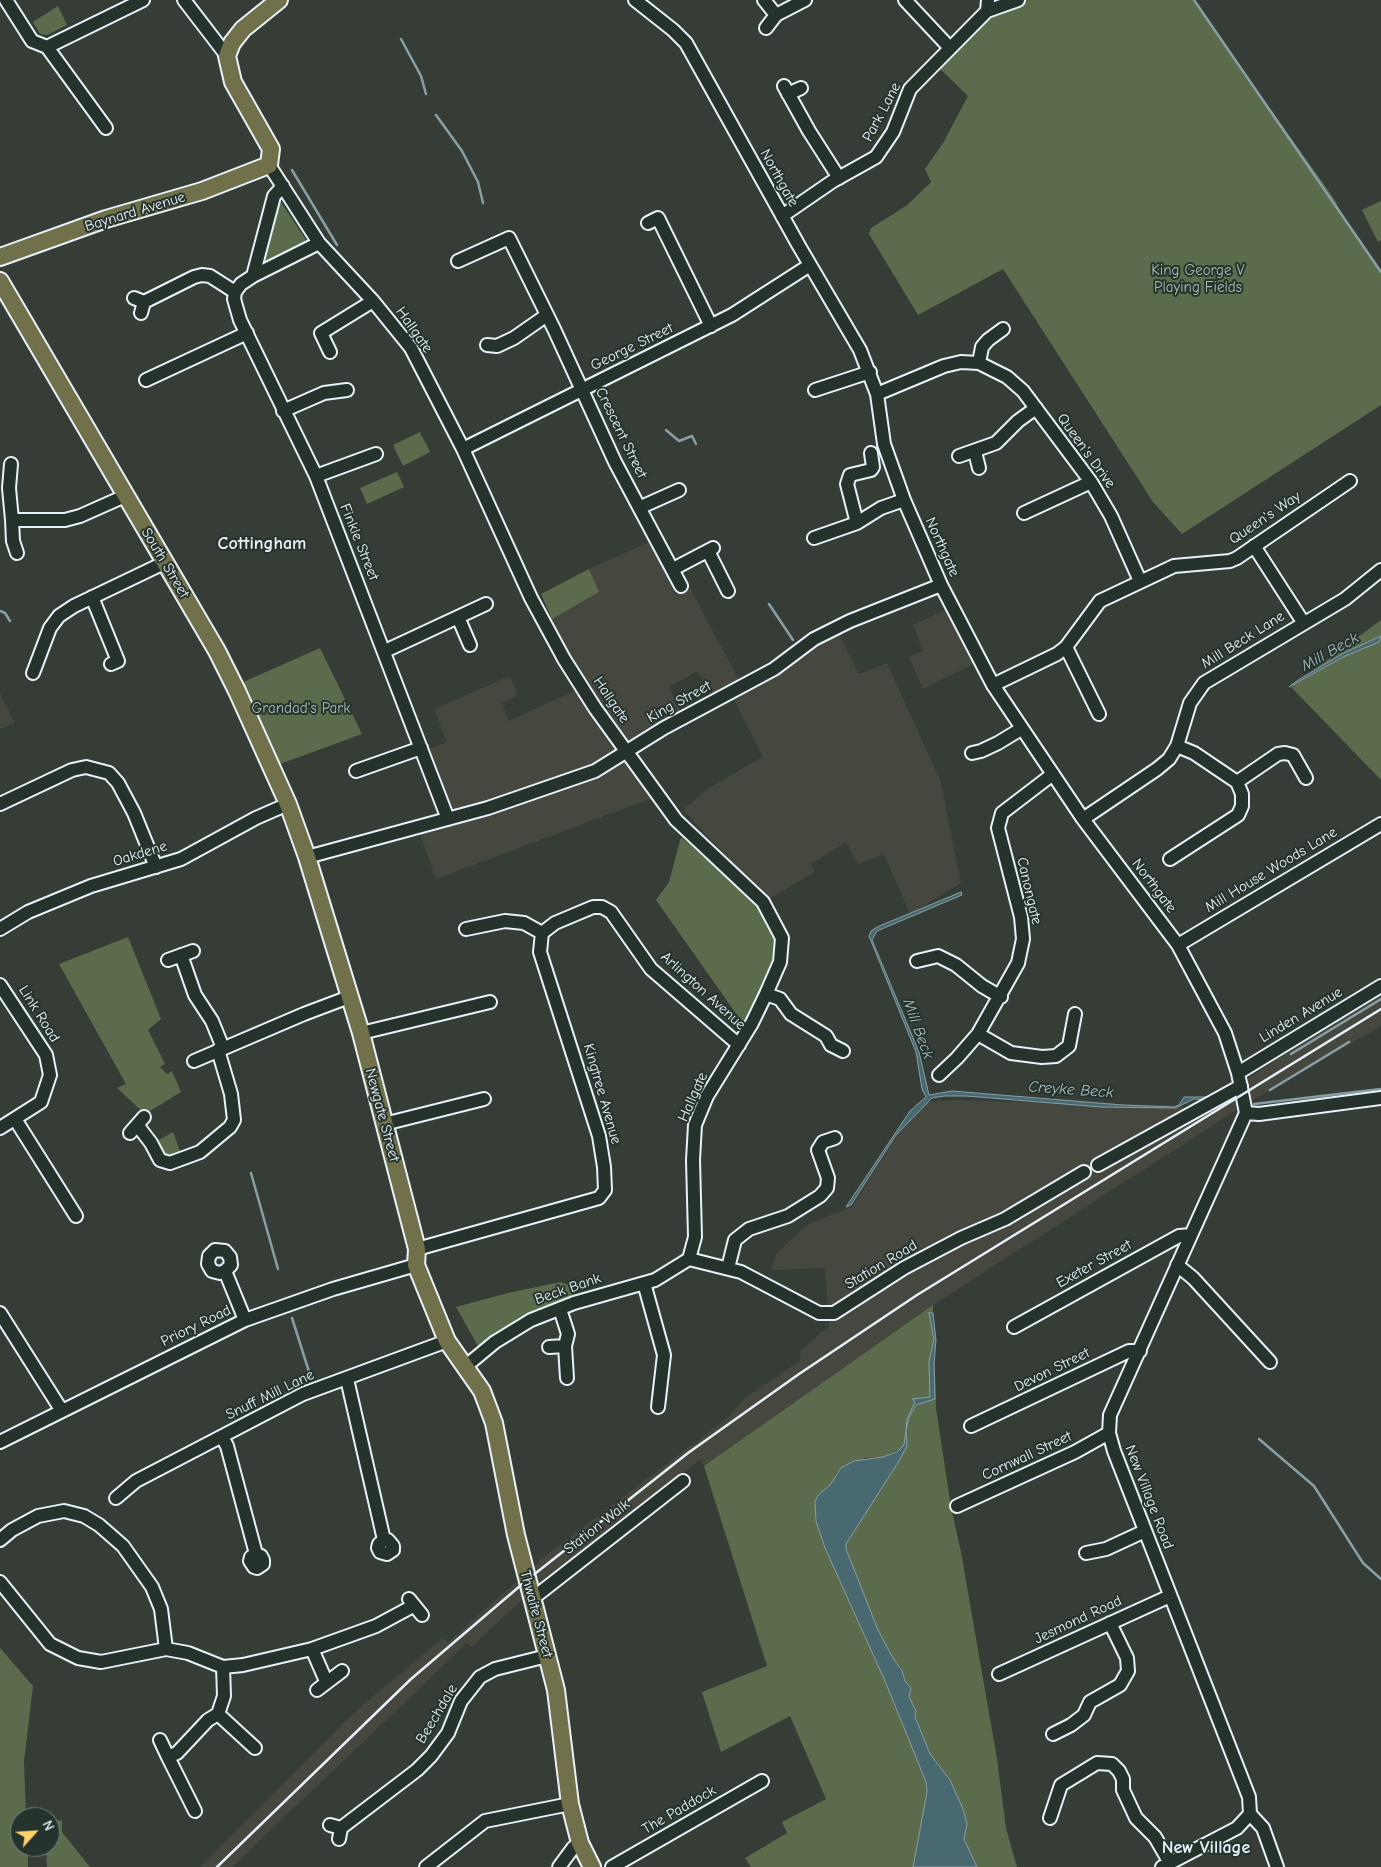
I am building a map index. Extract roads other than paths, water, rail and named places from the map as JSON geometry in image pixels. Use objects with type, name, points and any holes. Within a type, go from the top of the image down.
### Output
[{"type":"main road","points":[[268,165],[271,148],[232,82],[227,56],[232,43],[243,29],[279,0]]},
{"type":"main road","name":"Baynard Avenue","points":[[0,258],[106,220],[202,192],[268,165]]},
{"type":"main road","name":"South Street","points":[[0,281],[125,496],[166,562],[238,691],[288,804],[307,857]]},
{"type":"main road","name":"Newgate Street","points":[[307,857],[361,1033],[417,1249],[416,1265],[447,1341],[466,1366]]},
{"type":"main road","name":"Thwaite Street","points":[[466,1366],[482,1390],[494,1423],[516,1535],[556,1690],[570,1804],[580,1843],[592,1867]]},
{"type":"street","points":[[6,0],[32,41],[47,47],[106,128]]},
{"type":"street","points":[[47,47],[143,0]]},
{"type":"street","points":[[184,0],[227,56]]},
{"type":"street","name":"Northgate","points":[[635,0],[673,30],[686,43],[782,216],[860,350],[877,394],[884,444],[904,500],[941,585],[993,686],[1021,729],[1083,818],[1178,945],[1225,1033],[1238,1072],[1246,1113]]},
{"type":"street","points":[[764,0],[776,15]]},
{"type":"street","points":[[766,28],[776,15],[805,0]]},
{"type":"street","points":[[905,0],[948,47]]},
{"type":"street","points":[[987,5],[1018,0]]},
{"type":"street","name":"Park Lane","points":[[782,216],[839,178],[876,157],[893,132],[910,89],[987,5]]},
{"type":"street","points":[[801,88],[786,90],[839,178]]},
{"type":"street","name":"Hallgate","points":[[268,165],[319,243],[373,301],[411,348],[463,449],[507,550],[550,632],[595,708],[676,820],[763,902],[782,938],[780,962],[766,994],[739,1044],[707,1096],[695,1125],[693,1160],[695,1236],[689,1259]]},
{"type":"street","points":[[253,276],[274,196],[283,186]]},
{"type":"street","points":[[648,222],[658,218],[712,326]]},
{"type":"street","name":"Crescent Street","points":[[458,262],[509,238],[615,462],[681,586]]},
{"type":"street","points":[[140,305],[194,277],[202,275],[210,276],[238,288],[253,276],[319,243]]},
{"type":"street","name":"George Street","points":[[463,449],[712,326],[810,265]]},
{"type":"street","name":"Finkle Street","points":[[238,288],[234,299],[247,333],[316,476],[448,818]]},
{"type":"street","points":[[330,352],[321,333],[373,301]]},
{"type":"street","points":[[487,345],[498,346],[514,338],[547,315]]},
{"type":"street","points":[[979,363],[982,347],[1004,328]]},
{"type":"street","points":[[146,380],[247,333]]},
{"type":"street","name":"Queen's Drive","points":[[877,394],[944,366],[961,362],[979,363],[1007,377],[1036,408],[1091,482],[1111,516],[1140,581]]},
{"type":"street","points":[[815,390],[870,372]]},
{"type":"street","points":[[283,411],[324,393],[348,390]]},
{"type":"street","points":[[959,456],[996,444],[1018,421],[1036,408]]},
{"type":"street","points":[[975,452],[979,468]]},
{"type":"street","points":[[857,523],[847,484],[850,475],[871,470],[873,466],[871,453]]},
{"type":"street","points":[[316,476],[376,454]]},
{"type":"street","points":[[11,546],[12,520],[9,488],[13,469]]},
{"type":"street","name":"Queen's Way","points":[[993,686],[1057,654],[1066,647],[1100,601],[1174,566],[1230,561],[1351,481]]},
{"type":"street","points":[[1023,513],[1091,482]]},
{"type":"street","points":[[641,508],[679,490]]},
{"type":"street","points":[[12,520],[65,520],[80,516],[125,496]]},
{"type":"street","points":[[814,538],[857,523],[881,508],[904,500]]},
{"type":"street","points":[[1254,546],[1303,622]]},
{"type":"street","points":[[673,569],[711,550],[728,591]]},
{"type":"street","points":[[38,667],[50,628],[59,616],[92,597],[166,562]]},
{"type":"street","name":"Mill Beck Lane","points":[[1083,818],[1169,759],[1177,746],[1190,703],[1204,683],[1303,622],[1346,599],[1381,570]]},
{"type":"street","name":"King Street","points":[[307,857],[497,805],[595,770],[664,728],[774,669],[814,638],[831,629],[941,585]]},
{"type":"street","points":[[92,597],[118,661],[111,664]]},
{"type":"street","points":[[385,651],[486,604]]},
{"type":"street","points":[[458,617],[470,645]]},
{"type":"street","points":[[1066,647],[1099,714]]},
{"type":"street","points":[[971,752],[981,751],[1021,729]]},
{"type":"street","points":[[1176,858],[1238,815],[1242,806],[1242,794],[1237,782],[1194,753],[1177,746]]},
{"type":"street","points":[[356,771],[421,748]]},
{"type":"street","points":[[1237,782],[1278,754],[1293,755],[1306,771]]},
{"type":"street","points":[[0,804],[72,770],[86,767],[109,772],[118,782],[134,813],[156,867]]},
{"type":"street","name":"Canongate","points":[[938,1075],[957,1058],[978,1034],[1001,997],[1018,963],[1023,939],[1021,917],[998,828],[1002,813],[1053,774]]},
{"type":"street","name":"Oakdene","points":[[0,929],[28,912],[91,886],[189,855],[256,818],[288,804]]},
{"type":"street","name":"Mill House Woods Lane","points":[[1178,945],[1381,824]]},
{"type":"street","name":"Arlington Avenue","points":[[542,933],[555,922],[594,907],[602,907],[611,912],[651,969],[739,1044]]},
{"type":"street","points":[[471,925],[505,921],[524,923],[542,933]]},
{"type":"street","name":"Kingtree Avenue","points":[[417,1249],[599,1198],[605,1190],[604,1167],[599,1136],[540,952],[542,933]]},
{"type":"street","points":[[137,1125],[151,1143],[160,1160],[170,1163],[200,1152],[230,1127],[234,1120],[231,1094],[220,1049],[212,1021],[195,994],[187,953],[168,960]]},
{"type":"street","points":[[916,959],[938,956],[956,965],[982,986],[1001,997]]},
{"type":"street","name":"Link Road","points":[[0,985],[46,1055],[50,1075],[41,1102],[0,1128]]},
{"type":"street","name":"Linden Avenue","points":[[1238,1072],[1381,986]]},
{"type":"street","points":[[766,994],[780,999],[791,1014],[826,1036],[834,1050]]},
{"type":"street","points":[[194,1061],[349,997]]},
{"type":"street","points":[[361,1033],[490,1002]]},
{"type":"street","points":[[978,1034],[1011,1053],[1042,1057],[1056,1056],[1074,1050],[1076,1014]]},
{"type":"street","points":[[1098,1165],[1241,1086]]},
{"type":"street","points":[[1246,1113],[1381,1098]]},
{"type":"street","points":[[384,1124],[484,1099]]},
{"type":"street","name":"New Village Road","points":[[1246,1113],[1110,1415],[1109,1434],[1248,1797],[1250,1814]]},
{"type":"street","points":[[15,1119],[76,1216]]},
{"type":"street","points":[[728,1268],[736,1240],[749,1229],[813,1208],[827,1188],[828,1178],[818,1150],[823,1142],[835,1138]]},
{"type":"street","name":"Station Road","points":[[689,1259],[728,1268],[754,1279],[819,1313],[834,1313],[904,1268],[961,1238],[1006,1218],[1084,1172]]},
{"type":"street","name":"Exeter Street","points":[[1014,1327],[1179,1236],[1191,1235]]},
{"type":"street","name":"Beck Bank","points":[[466,1366],[495,1342],[524,1324],[574,1302],[644,1283],[672,1272],[689,1259]]},
{"type":"street","name":"Priory Road","points":[[0,1442],[245,1320],[333,1289],[416,1265]]},
{"type":"street","points":[[1177,1265],[1193,1278],[1270,1362]]},
{"type":"street","points":[[225,1271],[245,1320]]},
{"type":"street","points":[[644,1283],[664,1355],[658,1407]]},
{"type":"street","points":[[560,1309],[568,1334],[565,1346],[567,1378]]},
{"type":"street","points":[[0,1313],[62,1411]]},
{"type":"street","name":"Snuff Mill Lane","points":[[116,1498],[136,1481],[303,1394],[447,1341]]},
{"type":"street","points":[[549,1347],[565,1346]]},
{"type":"street","name":"Devon Street","points":[[978,1426],[1129,1351],[1140,1351]]},
{"type":"street","points":[[347,1379],[384,1540]]},
{"type":"street","name":"Cornwall Street","points":[[957,1506],[1075,1452],[1109,1434]]},
{"type":"street","points":[[222,1437],[227,1446],[256,1554]]},
{"type":"street","name":"Station Walk","points":[[532,1599],[683,1481]]},
{"type":"street","points":[[0,1540],[12,1530],[38,1516],[64,1511],[84,1516],[99,1525],[123,1546],[152,1587],[161,1608],[166,1648]]},
{"type":"street","points":[[1086,1553],[1106,1549],[1145,1531]]},
{"type":"street","points":[[0,1582],[50,1644],[78,1658],[101,1662],[166,1648],[188,1653],[223,1667],[312,1649],[376,1626],[415,1606]]},
{"type":"street","name":"Jesmond Road","points":[[999,1673],[1170,1596]]},
{"type":"street","points":[[1053,1733],[1071,1725],[1084,1715],[1090,1702],[1120,1685],[1128,1671],[1126,1658],[1110,1624]]},
{"type":"street","points":[[312,1649],[322,1686],[342,1672]]},
{"type":"street","name":"Beechdale","points":[[337,1831],[412,1774],[431,1756],[448,1733],[461,1701],[480,1678],[494,1669],[547,1656]]},
{"type":"street","points":[[168,1757],[177,1753],[208,1720],[218,1714],[224,1696],[223,1667]]},
{"type":"street","points":[[218,1714],[255,1748]]},
{"type":"street","points":[[160,1740],[196,1812]]},
{"type":"street","points":[[1050,1818],[1061,1785],[1097,1763],[1112,1764],[1120,1771],[1123,1779],[1123,1790],[1128,1804],[1136,1818],[1155,1837],[1166,1865],[1237,1828],[1250,1814],[1263,1828],[1277,1867]]},
{"type":"street","name":"The Paddock","points":[[612,1867],[762,1781]]},
{"type":"street","points":[[426,1867],[485,1821],[570,1804]]},
{"type":"street","points":[[559,1867],[573,1848],[580,1843]]},
{"type":"water","points":[[1381,636],[1379,642],[1343,657],[1289,687],[1342,654]]},
{"type":"water","points":[[961,892],[962,895],[877,931],[872,940],[919,1052],[929,1095],[952,1091],[1123,1105],[1174,1107],[1179,1105],[1184,1097],[1210,1097],[1209,1100],[1194,1099],[1175,1108],[1101,1107],[966,1096],[932,1098],[896,1135],[851,1205],[846,1207],[910,1111],[926,1097],[922,1089],[916,1052],[869,936],[871,931],[877,927]]},
{"type":"water","points":[[929,1313],[933,1313],[936,1340],[934,1364],[935,1399],[916,1405],[909,1417],[906,1430],[907,1419],[915,1402],[912,1399],[930,1397],[929,1362],[934,1339]]},
{"type":"water","points":[[906,1431],[907,1446],[846,1544],[846,1549],[878,1630],[894,1660],[902,1670],[905,1681],[911,1688],[909,1697],[916,1711],[915,1717],[930,1754],[950,1780],[963,1809],[967,1824],[964,1839],[977,1867],[913,1867],[927,1792],[926,1782],[885,1681],[825,1548],[816,1521],[815,1502],[818,1495],[830,1485],[841,1468],[854,1461],[883,1457],[897,1452],[904,1445]]},
{"type":"waterway","points":[[1194,0],[1381,272]]},
{"type":"waterway","points":[[401,39],[421,76],[426,94]]},
{"type":"waterway","points":[[436,115],[462,151],[478,182],[483,203]]},
{"type":"waterway","points":[[292,170],[337,245]]},
{"type":"waterway","points":[[666,430],[679,441],[692,436],[696,444]]},
{"type":"waterway","points":[[769,604],[793,640]]},
{"type":"waterway","points":[[0,611],[5,613],[10,621]]},
{"type":"waterway","points":[[1291,1054],[1381,999]]},
{"type":"waterway","points":[[1270,1090],[1349,1042]]},
{"type":"waterway","name":"Creyke Beck","points":[[1254,1104],[1381,1089]]},
{"type":"waterway","points":[[251,1173],[278,1269]]},
{"type":"waterway","points":[[292,1318],[311,1378]]},
{"type":"waterway","points":[[1259,1439],[1314,1486],[1363,1563],[1381,1579]]},
{"type":"railway","points":[[217,1867],[411,1679],[527,1580],[688,1453],[799,1374],[917,1295],[1381,1009]]},
{"type":"district","name":"Cottingham","points":[[262,544]]},
{"type":"district","name":"New Village","points":[[1206,1848]]},
{"type":"park label","name":"King George V Playing Fields","points":[[1198,280]]},
{"type":"park label","name":"Grandad's Park","points":[[301,709]]},
{"type":"water label","name":"Mill Beck","points":[[1330,652]]},
{"type":"water label","name":"Mill Beck","points":[[918,1029]]}]
